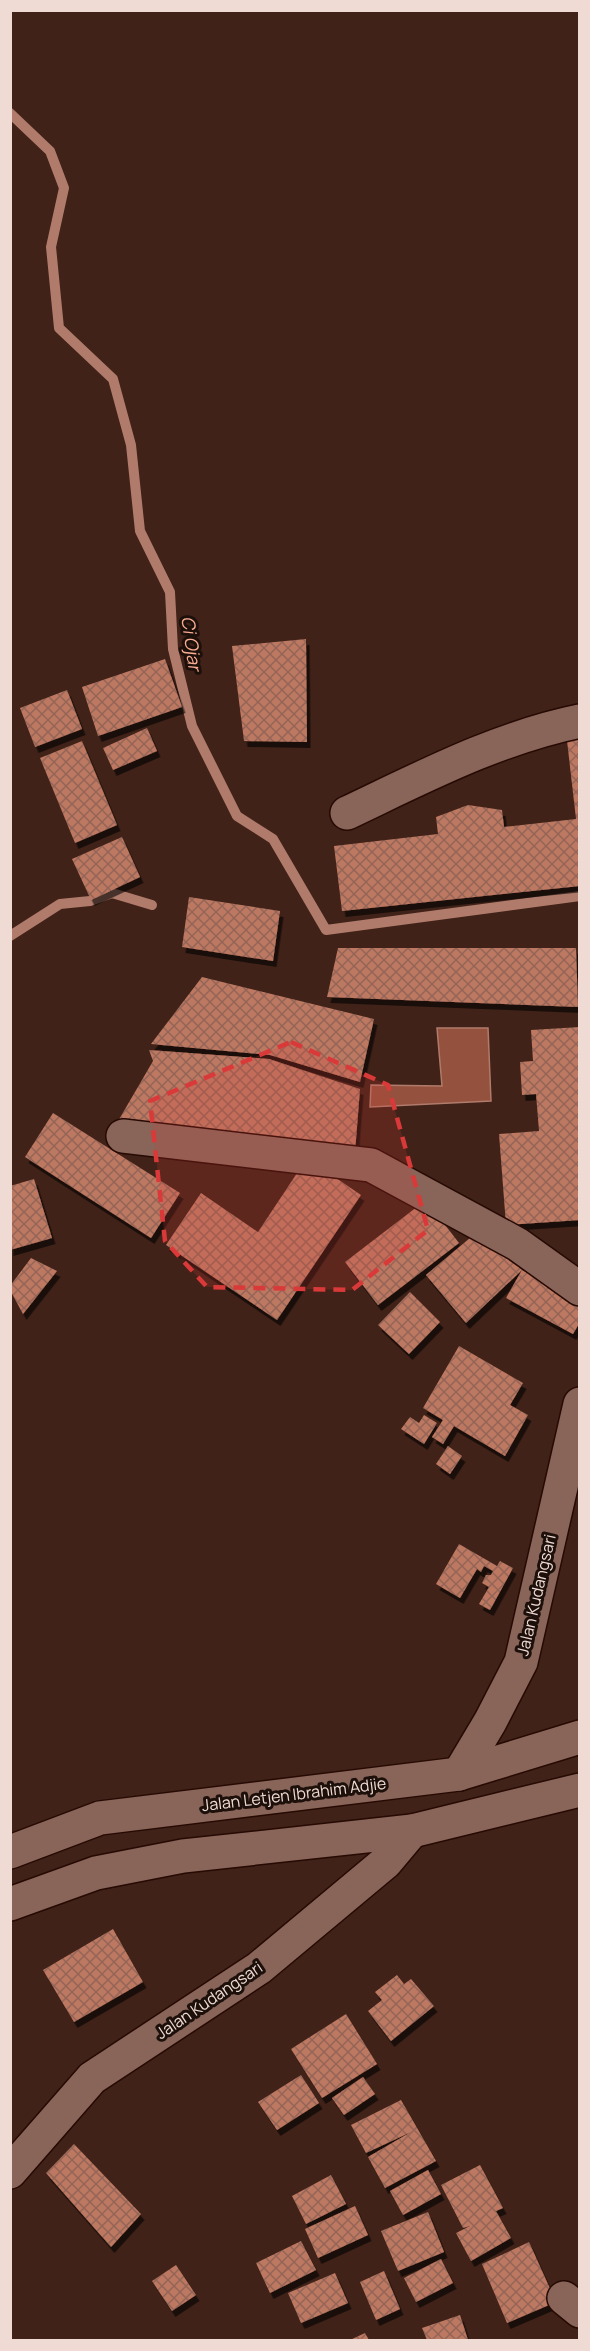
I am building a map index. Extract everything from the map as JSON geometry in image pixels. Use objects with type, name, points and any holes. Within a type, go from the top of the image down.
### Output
[{"type":"street","points":[[347,813],[480,750],[547,728],[579,721]]},
{"type":"street","points":[[123,1136],[371,1165],[517,1244],[579,1289]]},
{"type":"street","name":"Jalan Kudangsari","points":[[459,1774],[490,1722],[521,1662],[579,1404]]},
{"type":"street","name":"Jalan Letjen Ibrahim Adjie","points":[[10,1852],[100,1818],[459,1774],[579,1737]]},
{"type":"street","points":[[10,1904],[96,1873],[183,1856],[412,1831],[579,1790]]},
{"type":"street","name":"Jalan Kudangsari","points":[[10,2172],[92,2078],[259,1968],[386,1862],[412,1831]]},
{"type":"highlighted area","points":[[291,1042],[388,1085],[428,1230],[352,1290],[207,1287],[165,1241],[150,1101]]},
{"type":"shaded area","points":[[437,1028],[488,1028],[491,1101],[370,1107],[371,1085],[442,1086]]},
{"type":"building","points":[[306,639],[307,742],[244,741],[232,646]]},
{"type":"building","points":[[165,659],[182,707],[98,736],[82,687]]},
{"type":"building","points":[[67,690],[82,729],[35,747],[20,708]]},
{"type":"building","points":[[147,728],[157,751],[113,770],[103,748]]},
{"type":"building","points":[[580,730],[580,886],[342,911],[334,846],[438,834],[436,817],[468,805],[502,810],[504,827],[576,819],[566,732]]},
{"type":"building","points":[[82,741],[117,825],[75,843],[40,758]]},
{"type":"building","points":[[122,837],[140,877],[91,900],[72,859]]},
{"type":"building","points":[[189,897],[280,911],[273,961],[182,947]]},
{"type":"building","points":[[338,948],[576,948],[578,1007],[327,997]]},
{"type":"building","points":[[202,977],[374,1019],[360,1082],[270,1055],[151,1044]]},
{"type":"building","points":[[580,1027],[580,1220],[506,1225],[499,1134],[539,1131],[536,1094],[522,1095],[520,1062],[533,1061],[531,1030]]},
{"type":"building","points":[[149,1050],[269,1059],[360,1089],[355,1152],[114,1128],[153,1061]]},
{"type":"building","points":[[53,1113],[180,1193],[151,1238],[25,1157]]},
{"type":"building","points":[[307,1158],[361,1195],[277,1320],[166,1245],[201,1193],[258,1232]]},
{"type":"building","points":[[34,1179],[52,1238],[10,1250],[10,1186]]},
{"type":"building","points":[[426,1200],[459,1243],[378,1305],[345,1262]]},
{"type":"building","points":[[483,1227],[522,1270],[466,1323],[426,1275]]},
{"type":"building","points":[[31,1258],[57,1271],[23,1314],[10,1286]]},
{"type":"building","points":[[522,1270],[580,1300],[580,1322],[573,1334],[506,1298]]},
{"type":"building","points":[[410,1292],[440,1322],[409,1354],[378,1325]]},
{"type":"building","points":[[459,1346],[523,1383],[510,1405],[528,1415],[505,1456],[454,1426],[443,1444],[432,1437],[443,1420],[423,1408]]},
{"type":"building","points":[[424,1415],[437,1423],[424,1444],[401,1429],[410,1417],[419,1423]]},
{"type":"building","points":[[448,1446],[462,1456],[450,1474],[436,1464]]},
{"type":"building","points":[[459,1544],[497,1566],[500,1561],[513,1568],[490,1610],[479,1604],[489,1587],[482,1583],[486,1575],[491,1575],[493,1571],[484,1566],[481,1572],[477,1569],[460,1598],[436,1584]]},
{"type":"building","points":[[113,1929],[143,1982],[74,2022],[43,1970]]},
{"type":"building","points":[[397,1975],[404,1984],[411,1979],[434,2006],[391,2041],[368,2011],[382,2000],[375,1992]]},
{"type":"building","points":[[346,2014],[377,2064],[322,2098],[291,2049]]},
{"type":"building","points":[[301,2075],[319,2103],[277,2130],[258,2102]]},
{"type":"building","points":[[363,2077],[375,2094],[344,2115],[332,2098]]},
{"type":"building","points":[[401,2100],[436,2161],[385,2188],[368,2157],[411,2132],[366,2153],[351,2125]]},
{"type":"building","points":[[74,2144],[141,2214],[111,2247],[46,2173]]},
{"type":"building","points":[[480,2165],[503,2208],[496,2211],[511,2238],[471,2261],[456,2233],[470,2226],[463,2228],[441,2185]]},
{"type":"building","points":[[428,2170],[441,2194],[403,2215],[390,2191]]},
{"type":"building","points":[[331,2175],[346,2204],[306,2224],[292,2196]]},
{"type":"building","points":[[355,2206],[368,2235],[318,2258],[305,2229]]},
{"type":"building","points":[[428,2212],[444,2252],[398,2271],[381,2231]]},
{"type":"building","points":[[301,2241],[316,2270],[270,2293],[256,2263]]},
{"type":"building","points":[[529,2242],[556,2302],[507,2323],[482,2264]]},
{"type":"building","points":[[441,2259],[453,2283],[416,2302],[404,2278]]},
{"type":"building","points":[[176,2265],[196,2295],[172,2311],[152,2281]]},
{"type":"building","points":[[384,2271],[400,2309],[376,2320],[360,2282]]},
{"type":"building","points":[[335,2273],[348,2303],[301,2323],[288,2293]]},
{"type":"building","points":[[460,2315],[468,2340],[427,2340],[422,2328]]},
{"type":"building","points":[[365,2333],[369,2340],[350,2340]]},
{"type":"waterway","name":"Ci Ojar","points":[[10,113],[50,151],[64,188],[51,247],[59,328],[113,379],[131,445],[140,531],[170,592],[173,649],[192,726],[237,816],[273,839],[326,930],[580,896]]},
{"type":"waterway","points":[[10,936],[60,904],[90,901],[112,893],[152,905]]}]
